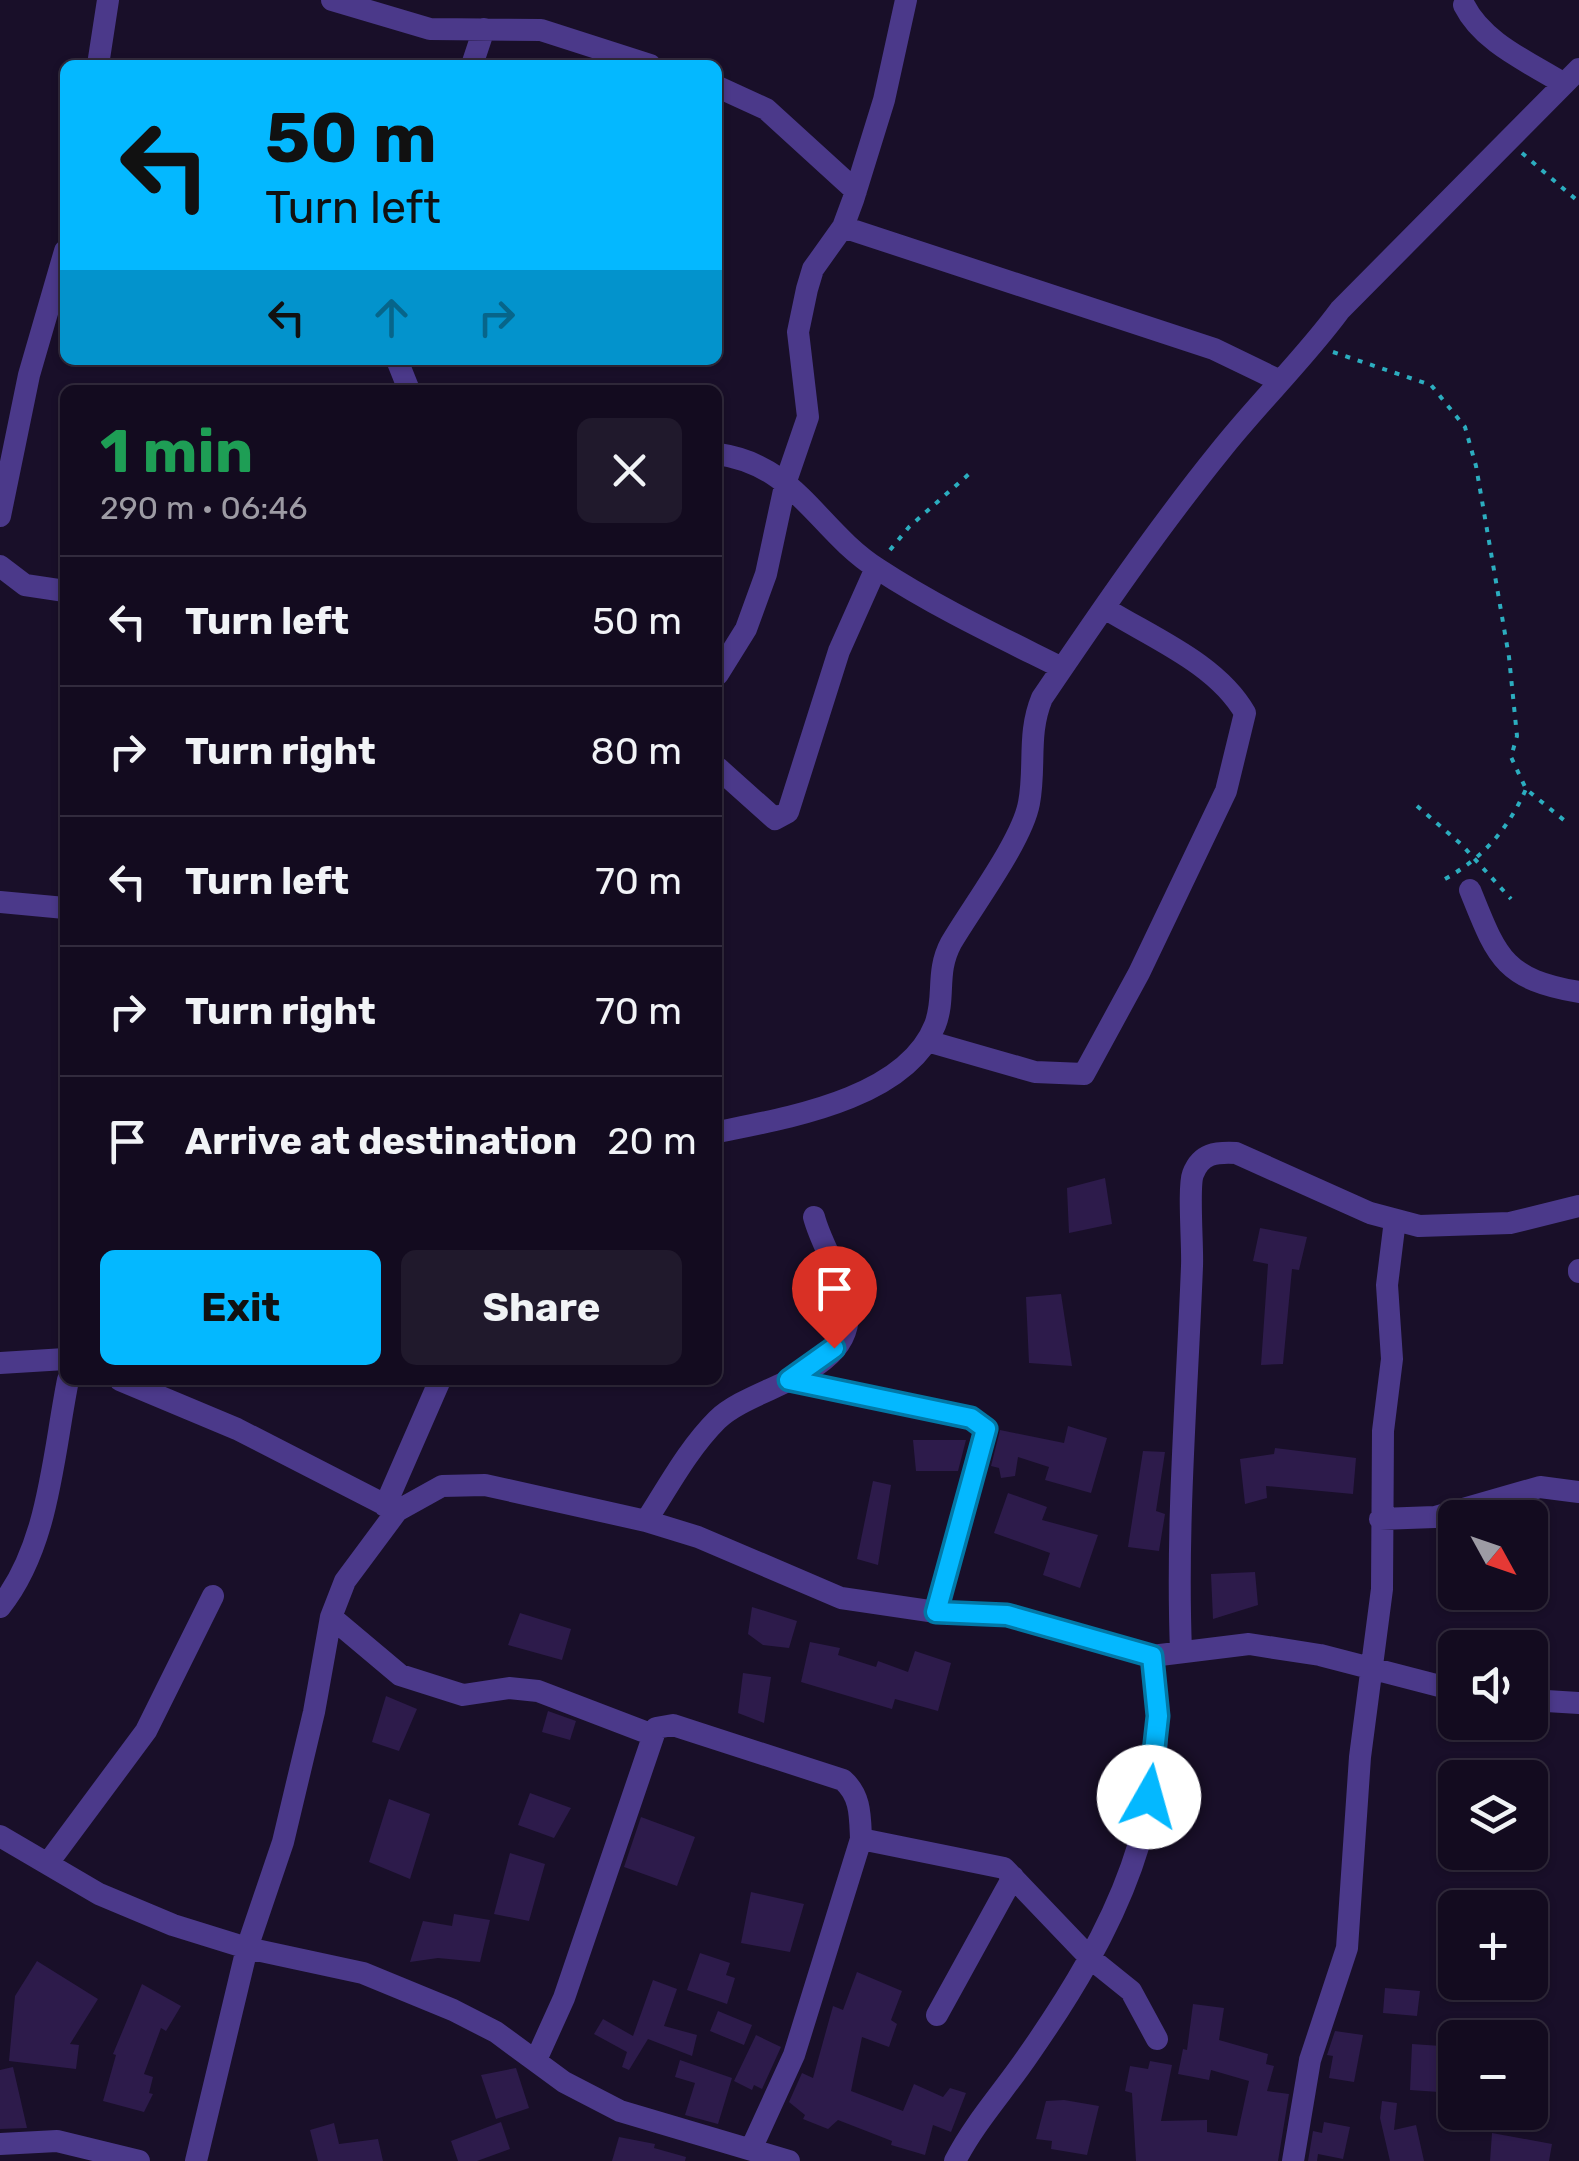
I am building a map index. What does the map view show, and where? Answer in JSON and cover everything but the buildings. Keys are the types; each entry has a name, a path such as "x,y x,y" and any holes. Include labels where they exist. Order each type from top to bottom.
{"street":[{"path":"99,60 108,0"},
{"path":"332,0 430,29 541,30 634,60"},
{"path":"722,667 756,605 786,481 808,418 798,332 813,269 843,227 856,191 884,100 906,0"},
{"path":"722,1131 851,1101 902,1066 927,1041 939,1013 938,980 949,947 1029,806 1032,722 1062,668 1186,495 1278,380 1314,345 1340,310 1572,76 1486,34 1474,24 1464,5"},
{"path":"474,60 484,29"},
{"path":"722,90 766,109 856,191"},
{"path":"843,227 1214,349 1278,380"},
{"path":"0,516 29,375 60,268"},
{"path":"722,455 739,457 786,481 876,568 956,615 1062,668"},
{"path":"0,566 25,586 60,591"},
{"path":"722,772 775,819 788,812 839,651 876,568"},
{"path":"927,1041 1035,1072 1084,1074 1139,973 1226,791 1245,713 1234,694 1197,665 1106,609"},
{"path":"1470,890 1497,955 1538,985 1579,992"},
{"path":"0,902 60,908"},
{"path":"1180,1651 1177,1552 1194,1172 1214,1152 1236,1153 1395,1220 1419,1226 1510,1222 1579,1206"},
{"path":"646,1521 694,1446 719,1417 789,1380 834,1348 846,1321 842,1292 814,1217"},
{"path":"1293,2161 1310,2060 1347,1948 1369,1670 1382,1589 1383,1431 1392,1359 1388,1285 1395,1220"},
{"path":"0,1362 60,1359"},
{"path":"789,1380 971,1418 986,1429 936,1612"},
{"path":"0,1607 22,1579 33,1550 67,1385"},
{"path":"132,1385 237,1429 391,1509"},
{"path":"196,2161 247,1948 282,1842 314,1712 331,1617 345,1581 391,1509 438,1385"},
{"path":"391,1509 442,1486 475,1484 646,1521 698,1537 841,1598 936,1612 1007,1615 1152,1656 1250,1644 1320,1655 1438,1686"},
{"path":"1380,1518 1436,1517 1540,1487 1579,1492"},
{"path":"48,1863 146,1731 212,1596"},
{"path":"331,1617 400,1675 463,1695 508,1688 538,1691 653,1735"},
{"path":"955,2161 1090,1958 1122,1901 1146,1825 1158,1716 1152,1656"},
{"path":"1548,1701 1579,1703"},
{"path":"536,2060 564,1998 653,1735 662,1724 843,1780 853,1788 859,1806 861,1839 794,2055 752,2149"},
{"path":"0,1836 99,1894 247,1948 363,1973 453,2010 536,2060 564,2082 620,2111 788,2161"},
{"path":"861,1839 993,1862 1014,1877 1090,1958 1131,1991 1158,2039"},
{"path":"938,2014 1014,1877"},
{"path":"0,2144 58,2141 139,2161"}],"path":[{"path":"1506,141 1579,202"},
{"path":"1314,345 1431,385 1464,427 1476,466 1509,657 1517,736 1510,757 1526,789 1564,820"},
{"path":"876,568 908,527 969,474"},
{"path":"1446,879 1476,860 1511,823 1526,789"},
{"path":"1417,806 1511,898"}],"route":[{"path":"834,1348 816,1365 789,1380 971,1418 986,1429 936,1612 1007,1615 1130,1654 1152,1656 1158,1716 1149,1797"}]}
